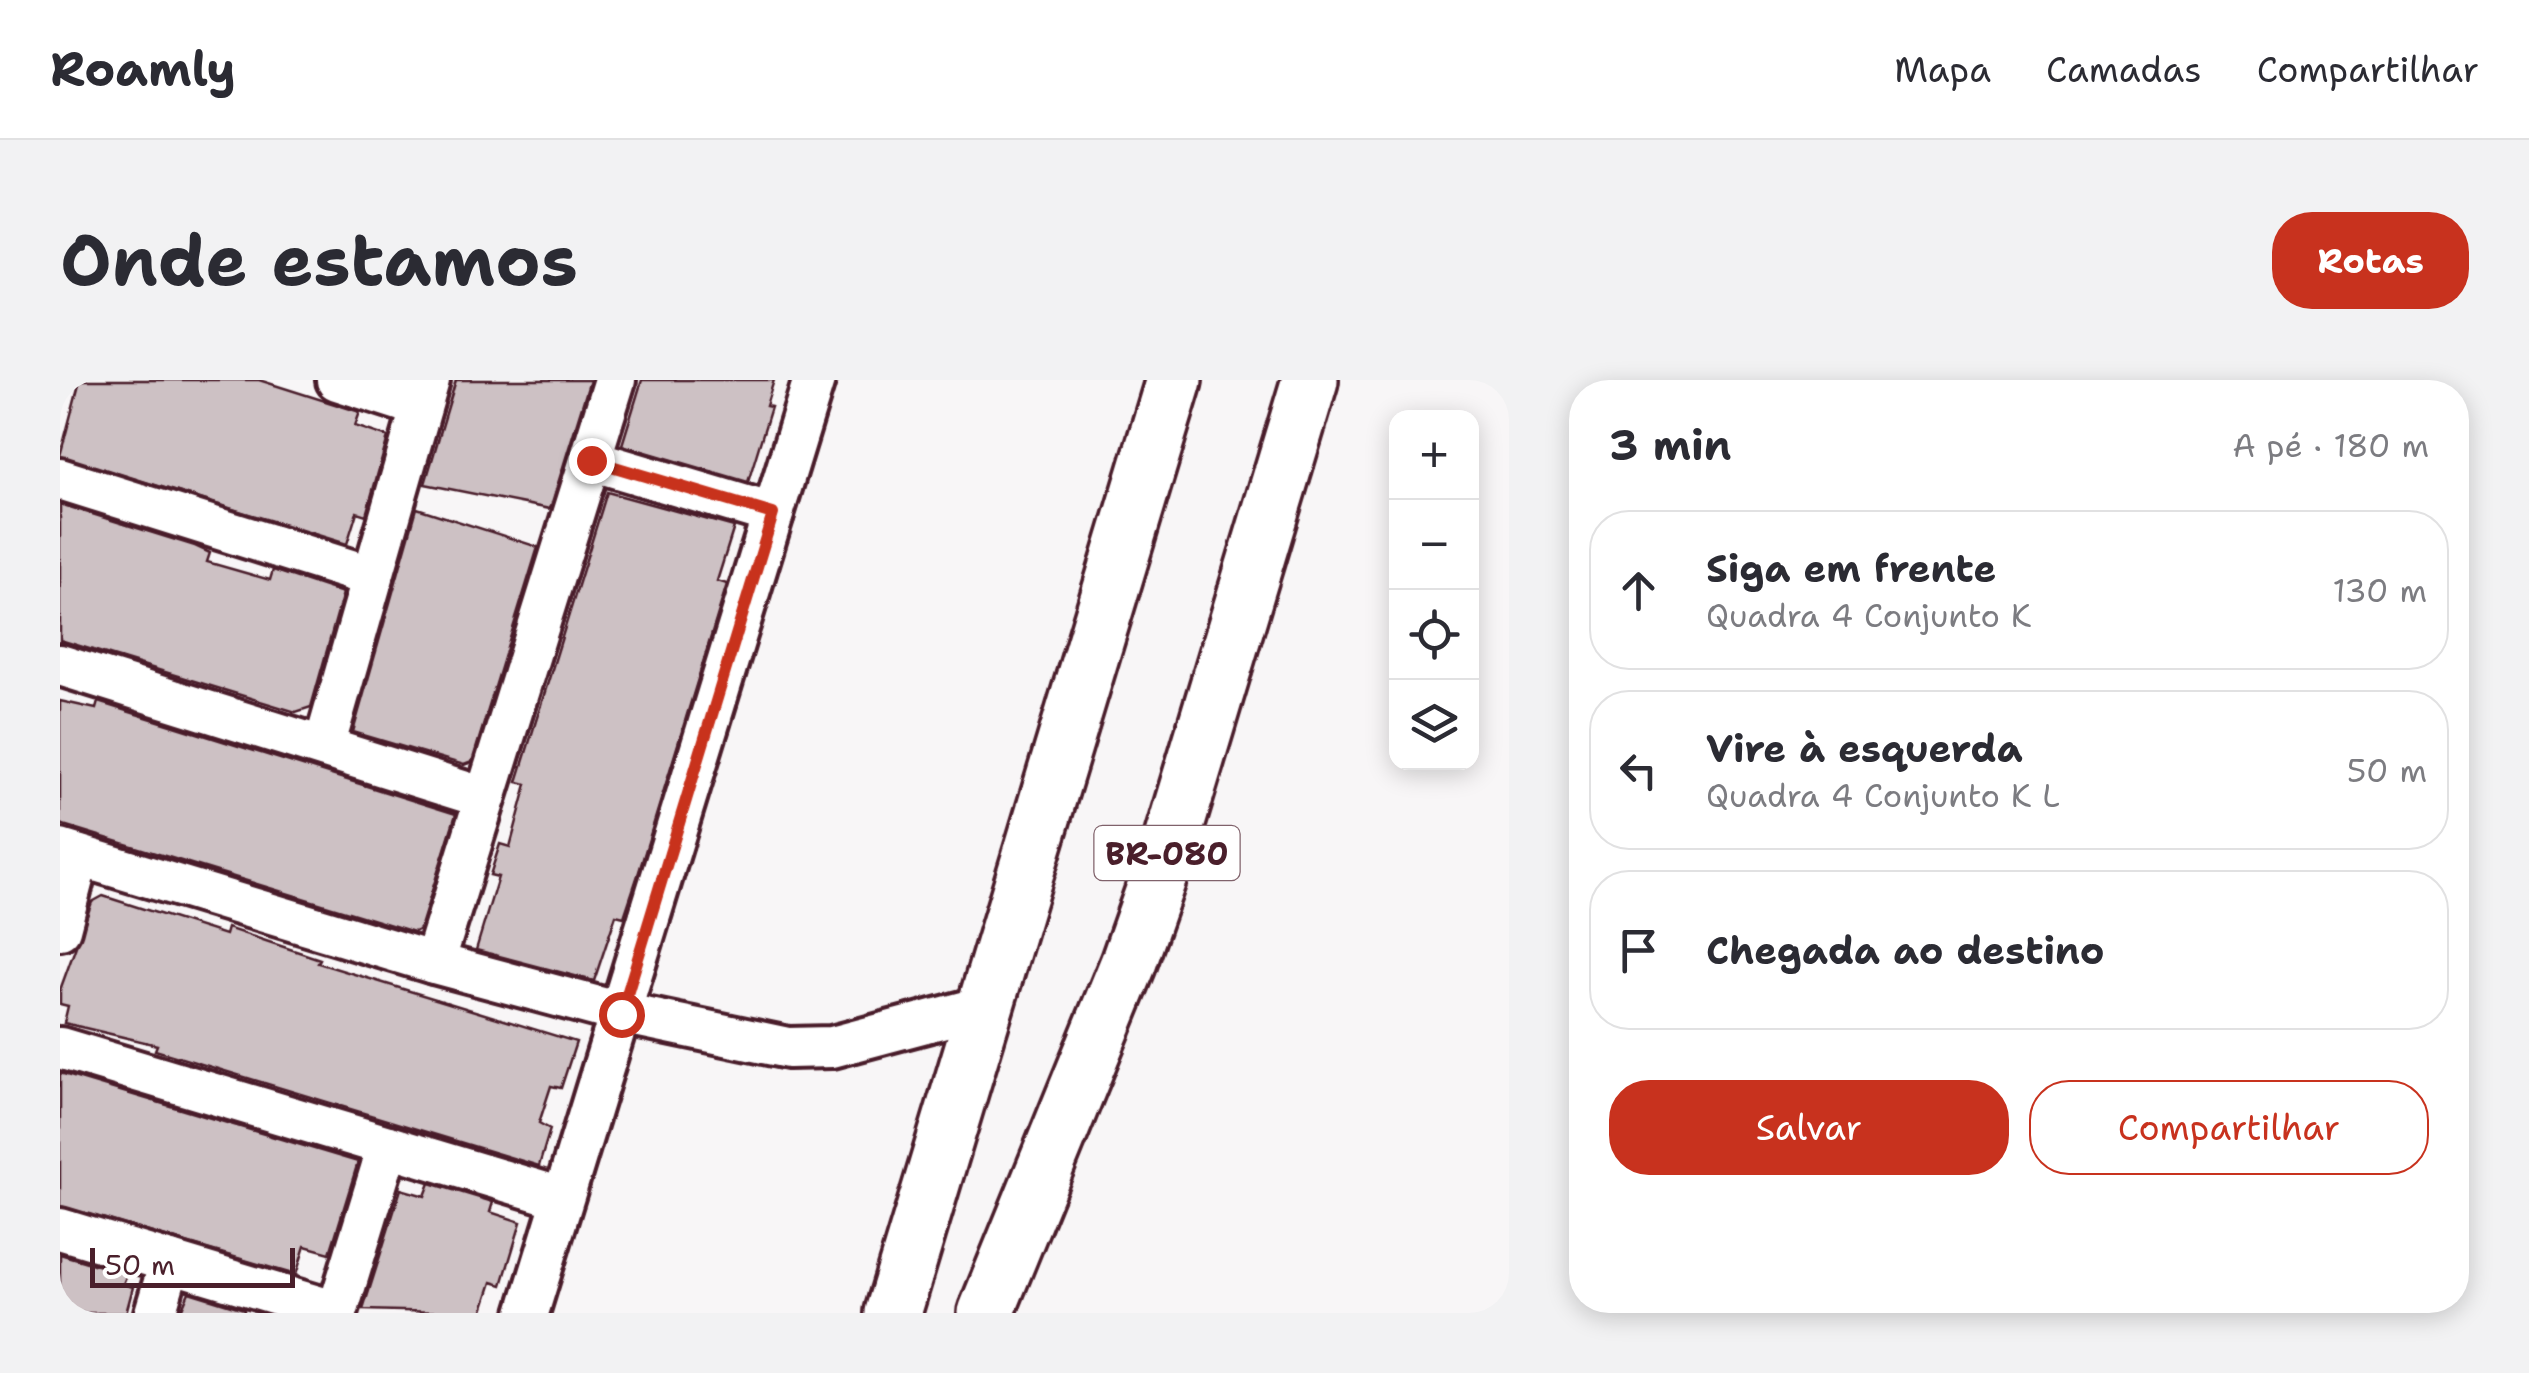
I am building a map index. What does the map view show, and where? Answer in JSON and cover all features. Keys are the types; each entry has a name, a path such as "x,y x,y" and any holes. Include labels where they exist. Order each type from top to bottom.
{"highway":[{"name":"BR-080","path":"893,1313 1174,380"},
{"name":"BR-080","path":"986,1313 1147,909 1310,380"}],"street":[{"path":"324,747 425,393 338,380"},
{"path":"434,963 616,380"},
{"path":"528,1313 814,380"},
{"path":"591,460 773,514"},
{"path":"60,479 373,577"},
{"path":"60,665 485,798"},
{"path":"60,929 70,853 434,963 621,1014 788,1048 832,1047 986,1006"},
{"path":"60,1048 562,1198"},
{"path":"60,1229 337,1313 388,1146"},
{"path":"155,1313 170,1262"}],"building":[{"path":"80,380 259,380 360,412 355,426 388,437 366,515 357,512 347,544 60,456"},
{"path":"456,380 590,380 550,509 425,484"},
{"path":"642,380 774,380 766,406 771,407 748,482 622,445"},
{"path":"607,492 734,527 717,581 727,584 637,878 624,917 616,915 594,981 476,950 498,877 490,875 500,844 510,847 527,784 517,782"},
{"path":"60,504 195,546 210,553 207,562 270,580 273,570 343,593 311,707 296,712 60,640"},
{"path":"417,508 538,547 472,762 464,765 353,732"},
{"path":"60,701 96,709 98,702 456,814 420,929 414,932 60,824"},
{"path":"103,896 225,935 227,928 320,959 318,963 576,1042 561,1088 551,1086 539,1123 550,1129 539,1166 155,1050 157,1045 64,1023 68,1006 60,1004 60,990 92,902"},
{"path":"60,1073 358,1162 330,1253 305,1246 296,1275 60,1206"},
{"path":"430,1183 493,1202 490,1212 521,1222 502,1285 492,1282 482,1313 363,1310 401,1189 425,1196"},
{"path":"60,1254 127,1274 123,1284 133,1287 126,1313 60,1313"},
{"path":"189,1292 244,1309 244,1313 180,1313"}],"route":[{"path":"591,460 773,514 621,1014"}]}
